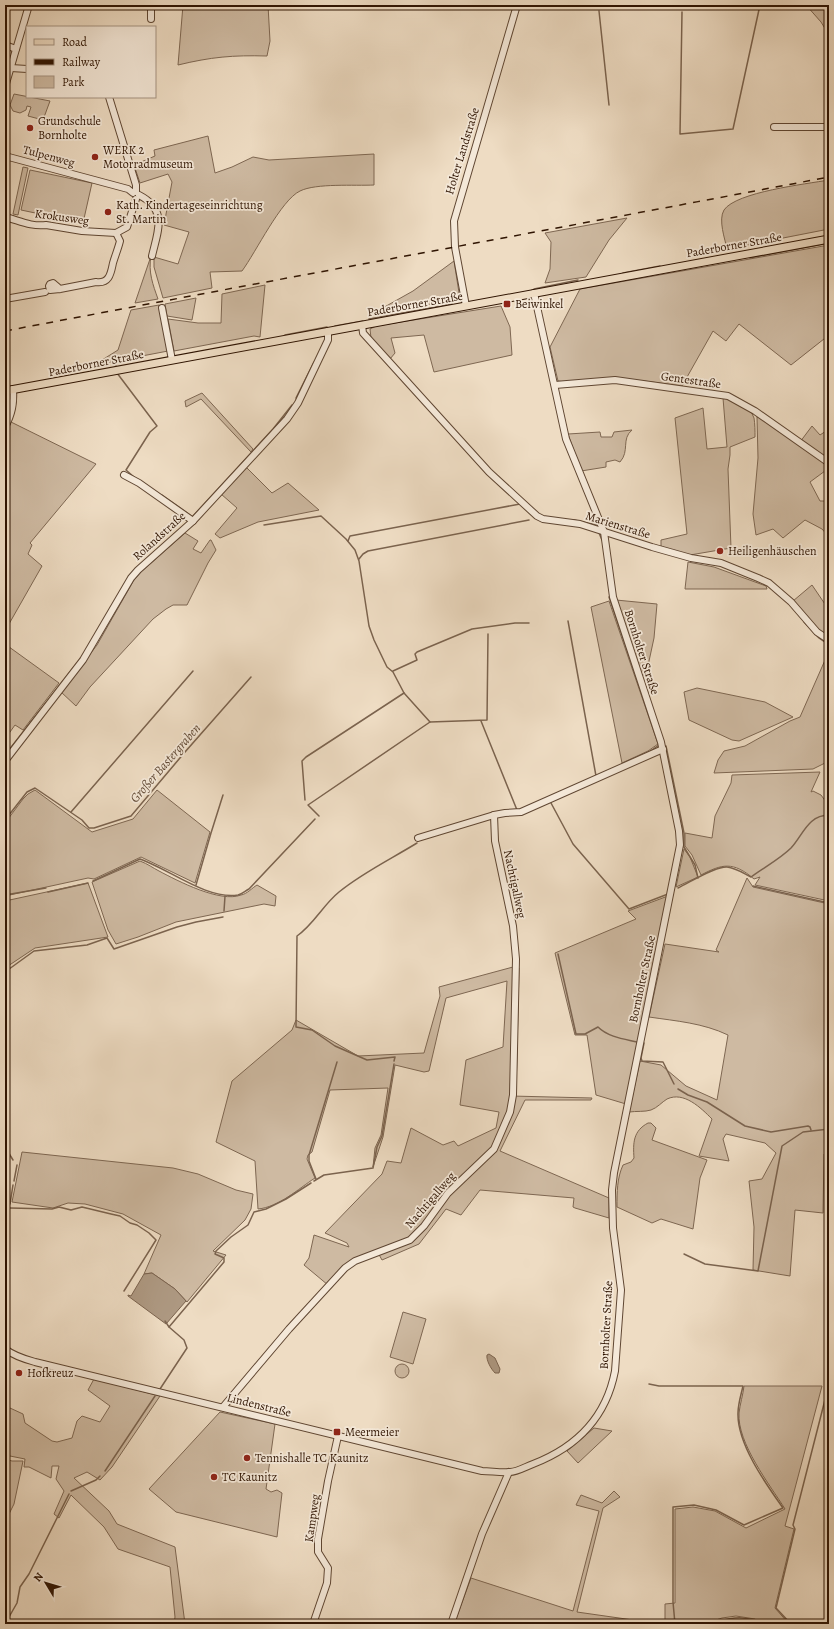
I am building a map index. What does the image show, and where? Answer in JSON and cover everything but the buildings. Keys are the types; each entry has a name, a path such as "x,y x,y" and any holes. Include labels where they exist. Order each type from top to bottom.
{"main road":[{"name":"Paderborner Straße","path":"5,391 829,239"}],"street":[{"path":"5,87 29,5"},
{"path":"151,5 151,19"},
{"name":"Holter Landstraße","path":"466,306 455,247 454,221 517,5"},
{"path":"5,45 16,49"},
{"path":"10,68 26,69"},
{"path":"60,289 100,282 112,274 112,265 120,241 116,233 127,227 136,195 136,185 109,98"},
{"path":"774,127 829,127"},
{"name":"Tulpenweg","path":"5,156 128,189 152,204 157,210 160,218 160,225 152,256"},
{"name":"Krokusweg","path":"5,217 18,222 82,231 116,233"},
{"path":"5,299 45,292"},
{"name":"Bornholter Straße","path":"509,1472 548,1459 579,1438 592,1425 612,1384 617,1350 621,1290 613,1228 612,1190 680,845 680,831 663,749 613,597 604,532 571,452 534,293"},
{"path":"162,308 172,360"},
{"name":"Marienstraße","path":"362,325 363,334 488,472 538,516 543,519 580,524 691,558 721,563 769,582 791,602 817,632 829,640"},
{"name":"Rolandstraße","path":"5,761 83,660 131,578 193,521 287,419 298,403 328,340 328,331"},
{"name":"Gentestraße","path":"555,385 615,380 728,396 755,411 829,463"},
{"path":"5,427 11,415 14,400 13,390"},
{"path":"124,475 193,521"},
{"path":"418,838 494,815 521,812 663,749"},
{"name":"Nachtigallweg","path":"223,1407 289,1329 345,1268 355,1261 410,1240 424,1226 448,1193 494,1149 510,1112 513,1095 516,959 513,926 495,841 494,815"},
{"name":"Lindenstraße","path":"5,1349 22,1358 338,1436 482,1471 509,1472"},
{"name":"Kampweg","path":"313,1624 327,1583 328,1568 318,1552 318,1539 328,1481 338,1436"},
{"path":"451,1624 482,1534 509,1472"}],"green space":[{"path":"183,5 268,5 270,41 267,56 222,57 178,65"},
{"path":"806,5 829,5 829,35 821,22"},
{"path":"14,94 26,96 26,98 50,101 43,120 28,116 31,107 27,106 26,110 20,113 13,111 10,105"},
{"path":"208,136 215,173 253,157 269,160 374,154 374,185 325,186 307,188 300,191 293,196 277,215 242,271 210,272 212,288 163,298 154,267 154,257 178,264 189,232 164,225 172,182 168,174 140,183 134,165 155,156 154,150"},
{"path":"23,167 28,168 18,215 13,214"},
{"path":"30,170 92,183 83,223 21,210"},
{"path":"829,180 829,229 727,249 722,230 722,214 731,204 742,198 772,190"},
{"path":"627,218 609,240 586,277 545,283 550,269 551,242 545,233"},
{"path":"829,245 829,335 791,365 739,324 726,341 713,331 682,386 644,381 558,381 550,347 580,289"},
{"path":"151,256 151,273 158,299 135,303"},
{"path":"454,261 460,299 372,314 413,291"},
{"path":"265,285 260,337 254,336 174,351 168,319 198,323 221,323 222,294"},
{"path":"196,298 192,320 167,316 165,304"},
{"path":"159,305 168,351 100,364 102,360 118,350 131,310"},
{"path":"501,306 510,327 512,355 434,372 424,335 391,338 395,353 390,359 371,338 370,329 376,326"},
{"path":"202,393 253,449 251,452 201,399 186,407 185,401"},
{"path":"723,398 732,400 746,407 754,418 755,425 755,437 730,447 728,469 731,548 690,555 661,548 661,540 687,534 675,418 703,408 707,449 727,447"},
{"path":"757,417 760,417 829,466 829,468 810,482 820,501 829,501 829,537 822,529 805,520 783,538 773,529 756,535 753,514 758,458"},
{"path":"11,422 96,464 30,543 32,545 28,554 42,566 5,631 5,437"},
{"path":"812,426 820,435 829,429 829,461 800,442"},
{"path":"632,430 627,437 625,454 620,462 615,460 606,462 606,467 581,471 568,434 600,432 601,437 612,437 614,432"},
{"path":"246,467 272,493 288,483 319,510 258,522 220,538 215,534 237,508 221,494"},
{"path":"185,533 198,541 193,549 201,553 211,540 216,550 187,605 173,605 153,619 90,687 76,706 61,692 97,645 134,580"},
{"path":"688,562 714,567 766,586 767,589 685,589"},
{"path":"812,585 829,610 829,638 814,625 793,601"},
{"path":"616,600 657,604 654,638 646,675 642,675"},
{"path":"609,601 658,744 648,751 622,763 591,607"},
{"path":"5,644 59,683 23,730 15,725 5,739"},
{"path":"829,651 829,761 813,769 714,773 718,760 724,751 745,746 800,717"},
{"path":"697,688 765,702 793,717 739,741 732,740 689,720 684,692"},
{"path":"820,772 811,792 813,791 821,795 829,806 829,901 755,885 760,877 754,879 747,873 734,867 728,866 715,868 701,875 692,855 685,846 685,833 712,838 715,816 731,783 732,775"},
{"path":"35,790 92,832 133,819 157,790 210,832 195,883 141,857 94,879 88,878 5,896 5,823 23,799"},
{"path":"684,849 690,857 698,877 676,887"},
{"path":"140,861 188,885 211,894 232,897 243,894 257,885 276,896 275,906 264,904 176,922 116,944 108,930 92,882"},
{"path":"747,878 753,887 829,904 829,1153 824,1154 823,1213 795,1210 790,1276 753,1270 754,1227 749,1181 762,1179 776,1153 765,1143 726,1134 723,1139 729,1161 699,1156 712,1119 692,1102 680,1097 667,1099 651,1110 629,1112 640,1061 661,1065 686,1086 717,1100 728,1035 699,1025 649,1017 665,944 719,952 716,950"},
{"path":"88,883 108,937 35,948 5,968 5,901"},
{"path":"668,896 626,1104 596,1095 587,1035 575,1035 555,953 636,919 628,911"},
{"path":"513,967 519,968 516,1092 511,1096 592,1098 591,1100 525,1100 500,1151 609,1198 609,1218 573,1207 574,1198 480,1190 461,1215 446,1209 419,1244 382,1260 377,1251 353,1260 328,1285 304,1265 309,1258 314,1235 349,1247 347,1243 325,1233 382,1174 387,1161 401,1163 411,1128 443,1145 454,1141 458,1146 496,1128 499,1112 460,1105 466,1060 503,1047 507,981 446,998 429,1071 424,1072 395,1065 383,1137 373,1167 375,1148 381,1135 388,1088 330,1090 312,1152 308,1155 307,1159 315,1178 281,1201 266,1208 258,1209 255,1161 216,1142 232,1081 292,1030 296,1020 358,1056 424,1053 440,996 439,987"},
{"path":"648,1123 651,1123 656,1128 652,1140 707,1160 700,1178 693,1229 661,1219 652,1223 617,1207 618,1185 621,1170 623,1165 631,1162 634,1158 635,1138 639,1130"},
{"path":"22,1152 173,1168 198,1174 236,1190 253,1194 251,1209 245,1220 213,1251 226,1255 187,1302 175,1289 152,1273 144,1274 161,1235 123,1214 85,1204 68,1203 53,1208 12,1202"},
{"path":"403,1312 426,1319 413,1364 390,1357"},
{"path":"399,1364 405,1364 409,1368 409,1374 405,1378 399,1378 395,1374 395,1368"},
{"path":"94,1379 160,1396 112,1467 100,1480 87,1472 74,1478 109,1511 117,1524 175,1547 185,1624 174,1624 175,1617 170,1567 118,1549 104,1527 71,1495 59,1518 54,1514 64,1491 56,1479 59,1466 52,1466 51,1478 29,1467 24,1467 25,1459 5,1455 5,1410 10,1408 23,1414 25,1423 52,1441 57,1442 72,1438 77,1421 82,1416 100,1422 110,1406 88,1390"},
{"path":"744,1386 822,1386 785,1526 794,1529 775,1608 789,1624 761,1624 755,1619 736,1616 722,1618 704,1624 665,1624 665,1604 675,1603 675,1509 693,1507 715,1511 746,1528 785,1509 763,1476 743,1437 739,1413"},
{"name":"TC Kaunitz","path":"220,1412 275,1424 266,1489 271,1492 277,1490 282,1493 277,1537 176,1512 149,1489"},
{"path":"594,1428 612,1431 578,1463 567,1451"},
{"path":"5,1459 12,1461 23,1461 14,1504 5,1522"},
{"path":"614,1491 620,1497 603,1508 577,1612 633,1620 632,1624 454,1624 471,1578 573,1611 599,1511 576,1505 581,1495 602,1503"}],"shaded area":[{"path":"152,1273 175,1289 186,1301 166,1324 128,1296 131,1296 144,1274"},
{"path":"489,1354 495,1358 500,1369 499,1373 495,1373 489,1364 487,1355"}],"waterway":[{"path":"682,12 680,134 733,129 760,5"},
{"path":"599,11 609,105"},
{"path":"750,258 829,243"},
{"path":"623,273 660,266"},
{"path":"534,289 578,280"},
{"path":"369,319 452,304"},
{"path":"335,326 363,321"},
{"path":"285,335 327,327"},
{"path":"296,398 314,362"},
{"path":"117,373 157,426 150,432 126,470 134,477"},
{"path":"193,516 273,429 292,405"},
{"path":"162,495 193,517"},
{"path":"348,541 350,536 520,504"},
{"path":"264,525 321,516 346,539 355,550 359,561 369,626 374,640 387,667 393,672 404,693 430,722"},
{"path":"359,559 368,551 529,520"},
{"path":"574,520 597,525"},
{"path":"599,533 602,540"},
{"path":"609,597 659,745 649,752"},
{"path":"568,621 596,776"},
{"path":"804,622 819,638 829,645"},
{"path":"393,671 417,660 415,654 417,652 472,629 515,623 529,623"},
{"path":"319,816 308,805 430,722 487,720 488,634"},
{"path":"5,755 81,658"},
{"path":"71,812 193,671"},
{"name":"Großer Bastergraben","path":"5,820 27,792 35,788 82,820 89,828 94,828 131,816 251,677"},
{"path":"305,800 302,761 404,693"},
{"path":"481,721 517,810"},
{"path":"666,746 684,833 684,847 695,865 698,878"},
{"path":"196,885 223,795"},
{"path":"551,803 573,844 629,909 668,894"},
{"path":"678,888 722,867 733,868 751,877 787,852 811,822 816,818 829,815"},
{"path":"93,881 140,859 188,883 214,893 238,895 249,889 315,819"},
{"path":"394,1061 395,1057 367,1060 335,1046 312,1030 296,1027 297,936 308,926 333,897 348,885 367,872 417,843"},
{"path":"48,892 88,883"},
{"path":"753,886 829,903"},
{"path":"5,895 46,888"},
{"path":"224,911 225,896"},
{"path":"5,972 34,951 87,945 107,938 114,949 177,927 223,917"},
{"path":"558,954 576,1034 585,1034 598,1027 611,1035 637,1042"},
{"path":"644,1043 641,1058 642,1061 663,1062 674,1084"},
{"path":"316,1179 309,1161 309,1155 337,1062"},
{"path":"314,1181 324,1175 373,1168 377,1147 382,1136 394,1064"},
{"path":"678,1089 688,1095 707,1102 745,1126 771,1132 808,1126 811,1130"},
{"path":"684,1254 705,1264 758,1271 782,1146 803,1132 829,1129"},
{"name":"Großer Bastergraben","path":"5,1147 13,1160"},
{"name":"Großer Bastergraben","path":"14,1181 17,1165"},
{"path":"169,1327 224,1262 224,1258 215,1254 216,1251 231,1237 248,1225 254,1212 266,1209 286,1199 311,1183"},
{"name":"Großer Bastergraben","path":"10,1204 13,1185"},
{"name":"Großer Bastergraben","path":"10,1208 52,1209 59,1207 71,1210 82,1207 120,1216 149,1233 156,1240 124,1291"},
{"name":"Großer Bastergraben","path":"160,1389 187,1348 184,1340 169,1327 165,1321"},
{"path":"649,1384 659,1386 743,1386 738,1413 742,1438 761,1476 783,1508 744,1525 716,1510 694,1505 673,1507 673,1602 675,1624"},
{"path":"791,1624 776,1608 795,1529 793,1525 828,1388"},
{"name":"Großer Bastergraben","path":"105,1471 155,1396"},
{"name":"Großer Bastergraben","path":"71,1491 96,1480 100,1476"},
{"name":"Großer Bastergraben","path":"5,1624 17,1603 20,1587 29,1574 69,1494"},
{"path":"709,1624 735,1618 748,1619 759,1624"}],"railway":[{"path":"5,331 829,177"}],"place":[{"name":"Grundschule Bornholte","path":"30,128"},
{"name":"WERK 2 Motorradmuseum","path":"95,157"},
{"name":"Kath. Kindertageseinrichtung St. Martin","path":"108,212"},
{"name":"Beiwinkel","path":"507,304"},
{"name":"Heiligenhäuschen","path":"720,551"},
{"name":"Hofkreuz","path":"19,1373"},
{"name":"Meermeier","path":"337,1432"},
{"name":"Tennishalle TC Kaunitz","path":"247,1458"},
{"name":"TC Kaunitz","path":"214,1477"}]}
